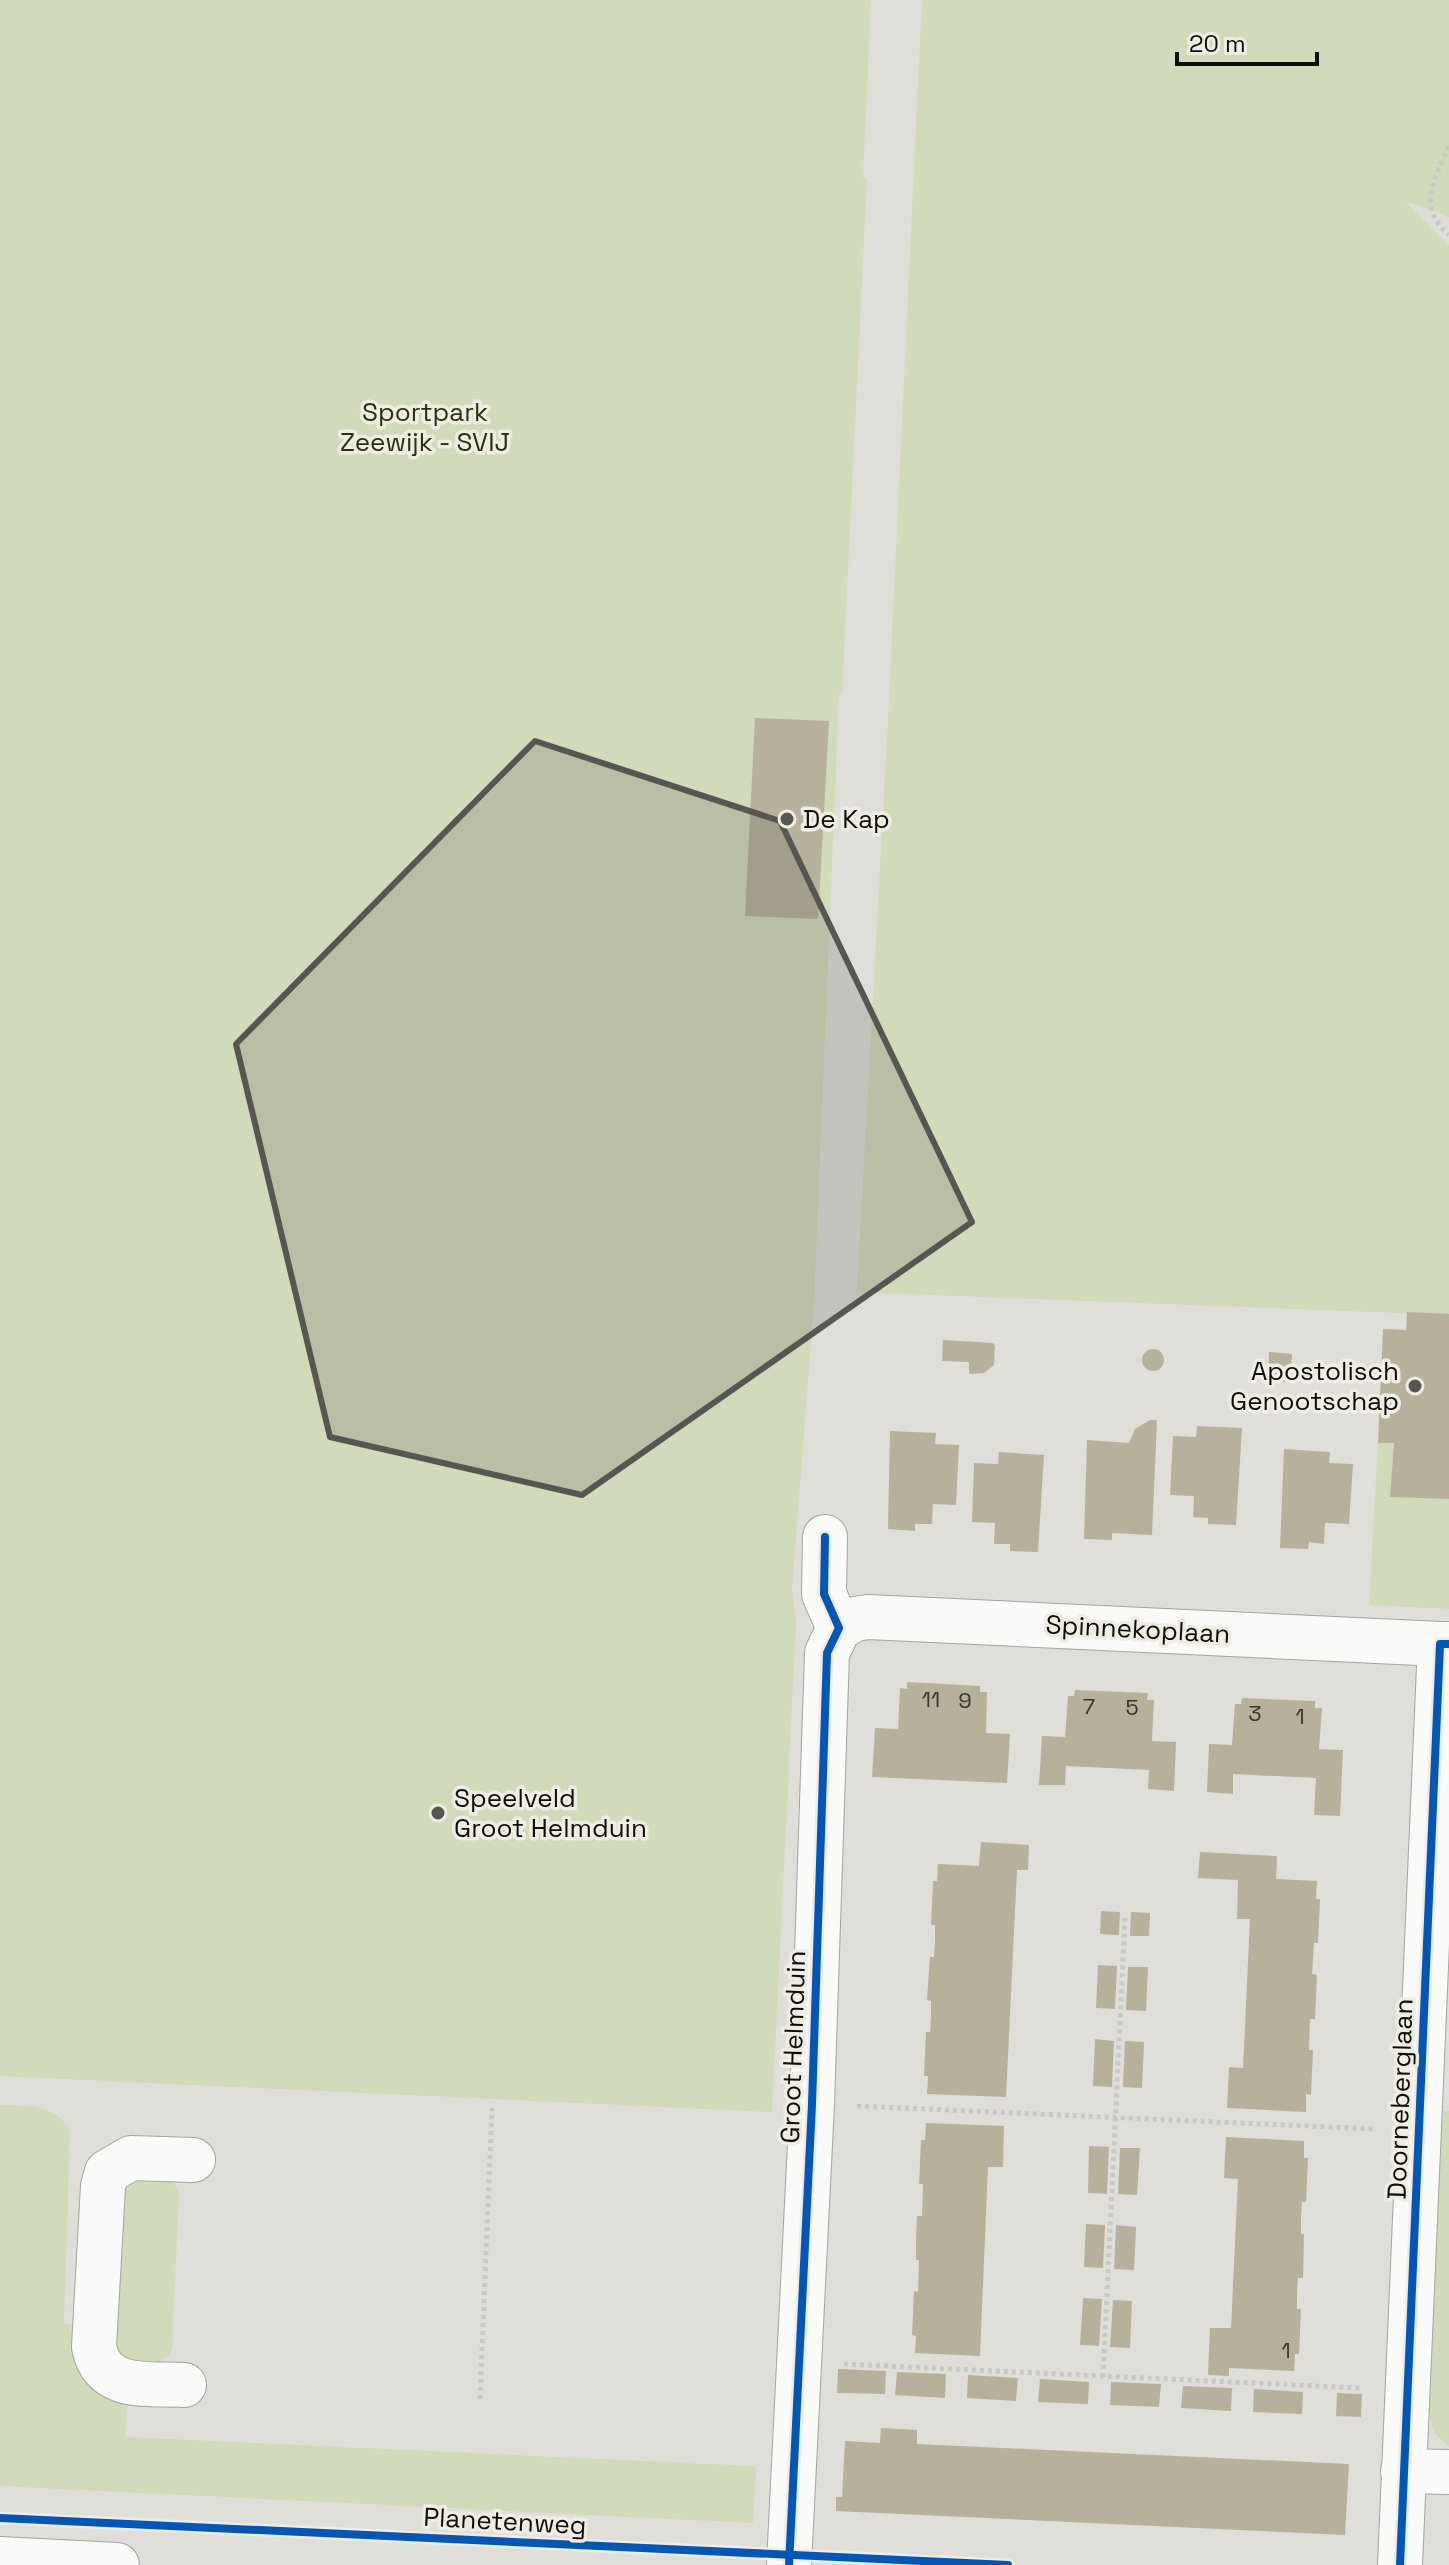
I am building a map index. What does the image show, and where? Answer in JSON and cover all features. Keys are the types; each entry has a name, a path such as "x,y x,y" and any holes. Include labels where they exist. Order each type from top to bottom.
{"street":[{"path":"825,1537 824,1594 839,1628"},
{"name":"Spinnekoplaan","path":"839,1628 855,1619 868,1617 1444,1644"},
{"name":"Groot Helmduin","path":"789,2565 812,2104 827,1653 839,1628"},
{"name":"Doorneberglaan","path":"1400,2565 1444,1644"},
{"path":"184,2385 121,2381 108,2374 97,2362 94,2347 103,2186 107,2172 131,2158 193,2160"},
{"path":"1403,2471 1449,2472"},
{"path":"0,2559 117,2565"}],"path":[{"path":"1449,146 1432,184 1429,207 1440,228 1449,235"},
{"path":"1103,2377 1125,1918"},
{"path":"812,2104 1420,2131"},
{"path":"480,2399 492,2108"},
{"path":"799,2361 1407,2390"}],"highlighted area":[{"path":"535,741 780,821 972,1222 582,1495 330,1437 236,1044"}],"green space":[{"name":"Sportpark Zeewijk - SVIJ","path":"0,0 871,0 863,177 867,178 842,694 839,695 814,1302 792,1588 796,1623 772,2112 0,2076"},
{"path":"922,0 1449,0 1449,217 1405,201 1449,246 1449,1315 857,1292"},
{"path":"1378,1443 1394,1443 1391,1496 1449,1499 1449,1609 1369,1605"},
{"path":"0,2105 30,2106 49,2111 57,2115 70,2131 64,2323 78,2326 128,2403 125,2437 751,2466 756,2467 753,2523 0,2486"},
{"path":"1442,2111 1449,2111 1449,2446 1435,2434 1428,2413"},
{"path":"168,2178 179,2194 172,2348 159,2363 126,2362 113,2346 125,2180"}],"building":[{"name":"De Kap","path":"755,718 829,721 818,919 745,916"},
{"name":"Apostolisch Genootschap","path":"1407,1312 1449,1314 1449,1499 1390,1497 1394,1443 1378,1443 1383,1329 1406,1330"},
{"path":"943,1340 993,1343 994,1365 984,1373 969,1374 969,1362 942,1361"},
{"path":"1153,1349 1161,1352 1164,1360 1161,1368 1153,1371 1145,1368 1142,1360 1145,1352"},
{"path":"1269,1352 1292,1354 1290,1382 1268,1381"},
{"path":"1150,1420 1157,1420 1152,1535 1112,1533 1112,1540 1084,1539 1087,1440 1129,1443 1135,1429"},
{"path":"1197,1426 1242,1428 1236,1525 1208,1524 1208,1518 1193,1517 1194,1496 1170,1495 1173,1436 1196,1437"},
{"path":"890,1431 936,1433 935,1444 959,1445 956,1505 933,1504 932,1524 915,1524 915,1531 888,1529"},
{"path":"1284,1449 1330,1452 1329,1463 1353,1464 1349,1524 1325,1523 1324,1544 1309,1542 1308,1549 1280,1548"},
{"path":"999,1452 1044,1455 1038,1552 1010,1551 1010,1544 994,1544 995,1523 972,1522 974,1463 998,1464"},
{"path":"907,1682 980,1686 980,1692 987,1692 986,1733 1010,1734 1007,1783 872,1777 875,1728 898,1729 900,1688 907,1689"},
{"path":"1075,1690 1148,1693 1147,1700 1154,1700 1152,1741 1176,1742 1174,1791 1148,1789 1149,1770 1066,1766 1065,1785 1039,1785 1042,1736 1065,1737 1068,1696 1074,1696"},
{"path":"1242,1698 1315,1701 1315,1708 1322,1708 1319,1749 1343,1750 1340,1816 1314,1815 1316,1778 1233,1774 1233,1794 1207,1792 1209,1744 1232,1745 1235,1704 1241,1704"},
{"path":"981,1842 1029,1845 1028,1870 1017,1870 1006,2097 927,2094 928,2076 924,2076 931,2001 927,2000 930,1957 934,1957 935,1941 935,1925 931,1925 933,1881 937,1881 938,1864 979,1866"},
{"path":"1200,1852 1277,1856 1276,1879 1317,1881 1316,1899 1320,1899 1318,1943 1314,1943 1312,1974 1317,1975 1315,2019 1310,2019 1309,2050 1313,2050 1311,2095 1306,2094 1306,2112 1227,2108 1229,2067 1243,2068 1250,1919 1237,1919 1238,1880 1198,1878"},
{"path":"1101,1911 1120,1912 1119,1935 1100,1934"},
{"path":"1131,1912 1150,1913 1149,1936 1130,1936"},
{"path":"1098,1965 1117,1966 1115,2009 1096,2008"},
{"path":"1128,1967 1148,1967 1146,2011 1126,2010"},
{"path":"1095,2039 1114,2041 1112,2087 1093,2086"},
{"path":"1125,2041 1144,2042 1142,2088 1123,2087"},
{"path":"926,2123 1004,2126 1003,2167 988,2167 980,2356 915,2353 916,2336 912,2335 914,2291 918,2292 917,2216 922,2216 923,2184 919,2184 921,2140 925,2140"},
{"path":"1226,2137 1304,2141 1304,2158 1308,2158 1306,2202 1302,2202 1301,2218 1301,2234 1304,2234 1303,2278 1298,2278 1297,2309 1301,2309 1299,2354 1295,2354 1294,2371 1229,2368 1229,2376 1208,2375 1210,2328 1231,2328 1238,2179 1224,2178"},
{"path":"1089,2146 1109,2147 1107,2194 1088,2193"},
{"path":"1120,2148 1140,2148 1137,2195 1118,2194"},
{"path":"1086,2224 1105,2225 1103,2268 1084,2267"},
{"path":"1116,2225 1136,2227 1134,2270 1114,2269"},
{"path":"1083,2298 1102,2299 1099,2346 1080,2345"},
{"path":"1113,2300 1132,2301 1130,2348 1110,2347"},
{"path":"838,2369 886,2371 885,2394 837,2393"},
{"path":"897,2372 946,2374 945,2398 895,2395"},
{"path":"968,2375 1018,2378 1016,2401 967,2398"},
{"path":"1040,2379 1089,2382 1088,2404 1038,2402"},
{"path":"1111,2382 1161,2384 1159,2407 1110,2405"},
{"path":"1183,2386 1232,2388 1231,2411 1181,2408"},
{"path":"1254,2389 1303,2392 1302,2414 1253,2412"},
{"path":"1337,2393 1362,2394 1361,2417 1336,2416"},
{"path":"881,2428 917,2430 917,2444 1349,2464 1345,2535 836,2511 836,2497 842,2497 845,2441 880,2443"}],"cycle path":[{"path":"789,2565 812,2104 827,1653 839,1628 824,1594 825,1537"},
{"path":"1400,2565 1440,1644 1449,1644"},
{"name":"Planetenweg","path":"0,2518 1008,2565"}],"place":[{"name":"De Kap","path":"787,819"},
{"name":"Apostolisch Genootschap","path":"1415,1386"},
{"name":"Speelveld Groot Helmduin","path":"438,1813"}]}
